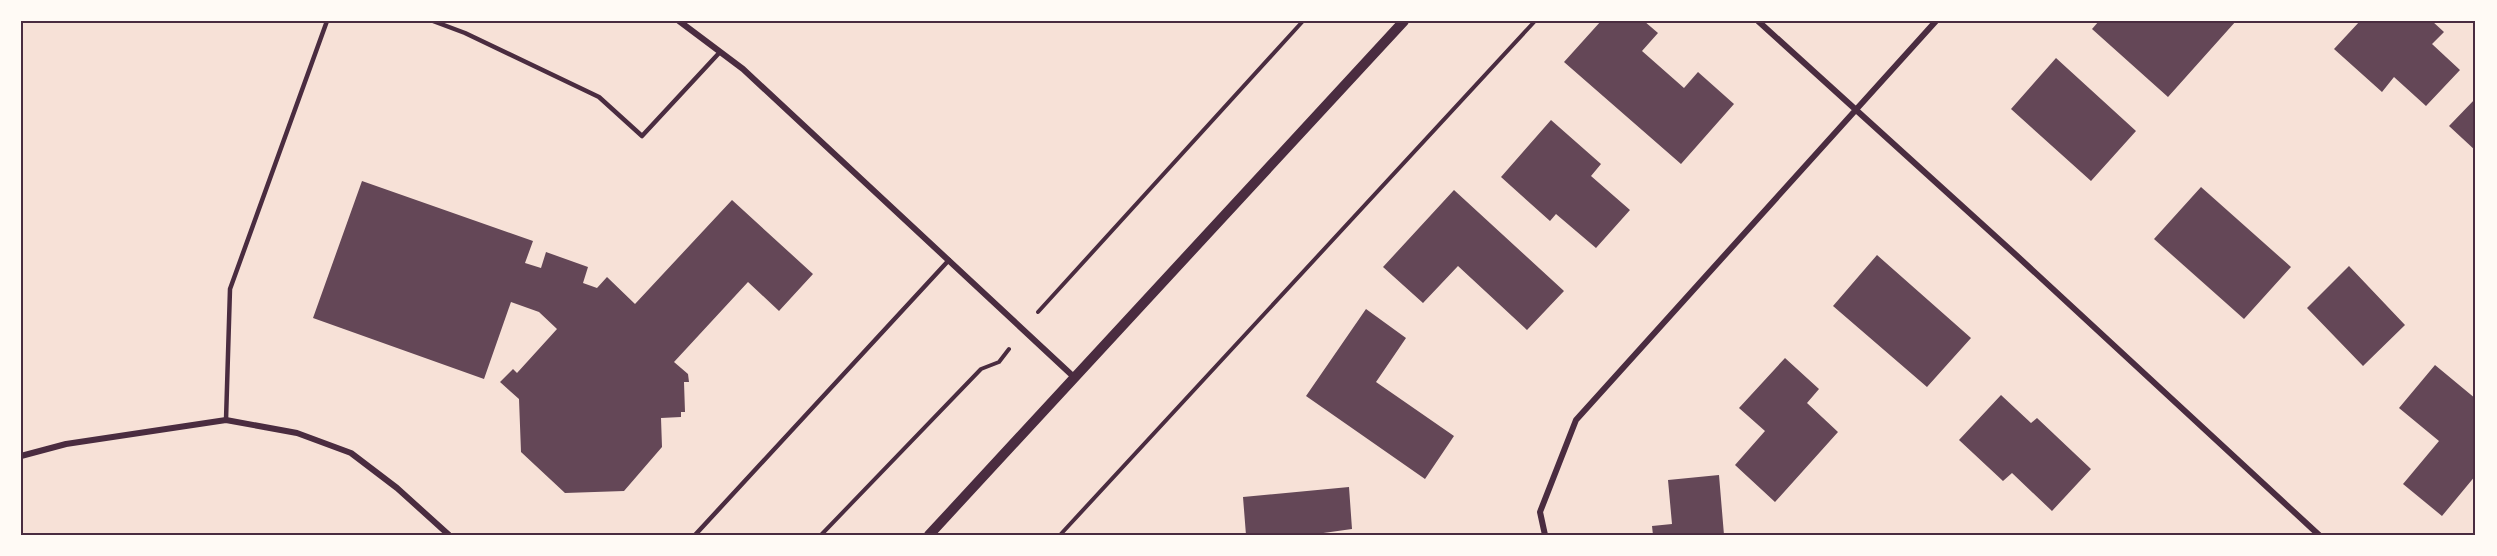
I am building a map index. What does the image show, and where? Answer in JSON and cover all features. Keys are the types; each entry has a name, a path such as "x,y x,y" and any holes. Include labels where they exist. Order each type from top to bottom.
{"street":[{"path":"679,21 743,69 1075,378"},
{"path":"929,535 1404,21"},
{"path":"1758,21 2319,535"},
{"path":"1545,535 1540,512 1576,420 1936,21"},
{"path":"21,456 66,444 226,420 297,433 351,453 397,488 449,535"}],"lane":[{"path":"226,420 230,289 327,21"},
{"path":"433,21 465,33 599,97 642,136 720,52"},
{"path":"695,535 950,260"}],"path":[{"path":"821,535 981,369 999,362 1046,303 1303,21"},
{"path":"1060,535 1535,21"}],"building":[{"path":"1601,21 1644,21 1658,33 1642,51 1684,88 1698,72 1734,104 1681,164 1564,62"},
{"path":"2099,21 2236,21 2168,97 2092,29"},
{"path":"2360,21 2432,21 2444,32 2432,44 2460,70 2426,106 2394,77 2382,92 2334,49"},
{"path":"2056,58 2136,131 2091,181 2011,109"},
{"path":"2476,98 2476,151 2449,126"},
{"path":"1551,120 1601,164 1591,176 1630,210 1596,248 1556,214 1550,221 1501,177"},
{"path":"362,181 533,241 525,263 541,268 546,252 588,267 583,283 597,288 607,277 635,304 732,200 813,274 779,311 748,282 674,362 688,374 689,382 684,382 685,412 681,412 681,417 661,418 662,447 624,491 565,493 521,452 519,399 500,382 513,369 517,373 557,329 539,312 511,302 484,379 313,318"},
{"path":"2201,187 2291,267 2244,319 2154,239"},
{"path":"1454,190 1564,291 1527,330 1458,266 1423,303 1383,267"},
{"path":"1877,255 1971,338 1927,387 1833,306"},
{"path":"2349,266 2405,325 2363,366 2307,308"},
{"path":"1366,309 1406,338 1376,382 1454,436 1425,479 1306,396"},
{"path":"1785,358 1819,389 1807,403 1838,432 1775,502 1735,465 1765,431 1739,408"},
{"path":"2435,365 2476,399 2476,475 2442,516 2403,484 2439,441 2399,408"},
{"path":"2001,395 2031,423 2037,418 2091,469 2052,511 2012,473 2003,481 1959,440"},
{"path":"1719,475 1724,535 1653,535 1652,526 1672,524 1668,480"},
{"path":"1349,487 1352,529 1309,535 1246,535 1243,497"}]}
